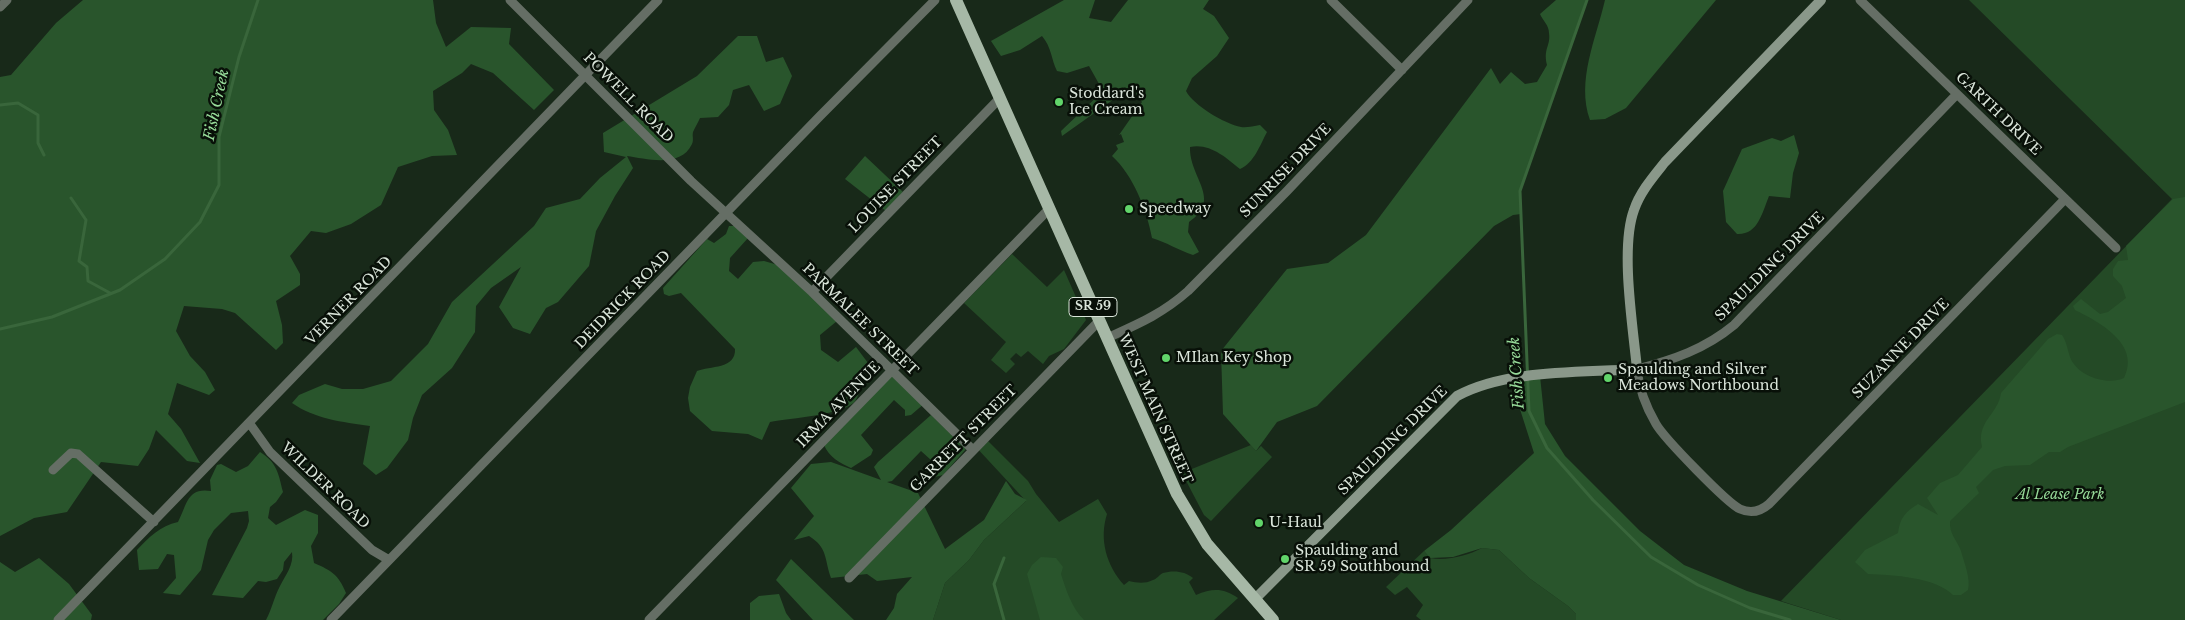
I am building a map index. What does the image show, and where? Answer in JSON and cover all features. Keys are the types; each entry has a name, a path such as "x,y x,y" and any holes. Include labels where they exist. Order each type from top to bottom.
{"main road":[{"name":"WEST MAIN STREET","path":"956,0 1186,512 1207,544 1273,620"}],"street":[{"path":"0,7 7,0"},
{"name":"POWELL ROAD","path":"510,0 727,213"},
{"name":"VERNER ROAD","path":"58,620 250,424 658,0"},
{"name":"DEIDRICK ROAD","path":"331,620 935,0"},
{"path":"1331,0 1402,70"},
{"name":"SUNRISE DRIVE","path":"1107,338 1150,320 1188,291 1468,0"},
{"path":"1637,369 1628,248 1631,221 1638,200 1646,186 1665,162 1821,0"},
{"name":"GARTH DRIVE","path":"1860,0 2116,248"},
{"name":"SPAULDING DRIVE","path":"1255,599 1452,401 1467,390 1510,378 1637,369 1678,358 1717,339 1734,325 1957,94"},
{"name":"LOUISE STREET","path":"812,292 1000,98"},
{"name":"SUZANNE DRIVE","path":"1637,369 1638,380 1646,403 1664,435 1736,506 1753,511 1764,508 1778,496 2065,199"},
{"name":"IRMA AVENUE","path":"649,620 1049,209"},
{"name":"PARMALEE STREET","path":"727,213 812,292 972,449"},
{"name":"GARRETT STREET","path":"849,578 972,449 1099,321"},
{"name":"WILDER ROAD","path":"250,424 270,452 372,550 389,560"},
{"path":"53,470 70,453 78,454 154,522"}],"green space":[{"path":"83,0 433,0 436,23 446,47 471,27 511,28 509,44 554,90 534,110 493,73 471,64 462,73 433,91 434,110 448,130 457,155 432,156 398,167 381,205 351,224 326,233 311,231 290,256 300,274 300,285 276,301 282,325 283,343 276,350 235,313 222,309 184,306 176,331 190,356 205,372 215,390 209,395 177,383 168,414 181,429 200,463 187,461 156,430 149,449 138,466 101,462 67,512 34,518 0,536 0,77 11,75 56,23"},
{"path":"1064,0 1095,0 1089,18 1111,22 1128,0 1209,0 1203,9 1214,16 1229,38 1217,56 1192,78 1186,91 1202,108 1218,118 1241,127 1260,125 1267,132 1253,158 1240,169 1211,149 1197,146 1190,147 1194,169 1204,196 1203,205 1199,213 1189,222 1188,232 1199,252 1193,255 1152,238 1147,216 1133,183 1112,156 1118,149 1116,145 1124,142 1121,134 1119,135 1142,102 1131,87 1062,136 1061,131 1103,91 1089,66 1067,73 1057,71 1048,45 1042,36 1020,50 1001,56 991,41"},
{"path":"1556,0 1587,0 1520,191 1521,214 1513,215 1494,226 1317,406 1277,422 1256,451 1223,414 1221,351 1287,269 1328,263 1366,235 1491,68 1500,84 1511,72 1525,84 1537,82 1547,65 1546,55 1549,37 1549,30 1540,14"},
{"path":"1605,0 1716,0 1626,108 1605,119 1590,120 1586,105 1586,75"},
{"name":"Al Lease Park","path":"1969,0 2185,0 2185,620 1841,620 1781,601 2172,199"},
{"path":"738,36 757,36 766,62 783,57 792,76 780,104 764,111 749,85 733,90 729,105 718,117 700,118 693,132 692,144 687,152 672,159 663,160 627,156 633,168 596,231 589,266 558,302 546,308 530,334 513,328 499,307 521,267 491,288 476,306 475,332 452,368 422,395 413,418 408,440 387,468 376,475 363,464 370,426 319,416 292,403 299,395 325,384 342,389 363,389 391,381 428,344 452,302 534,226 546,208 580,199 600,178 626,157 604,152 603,133 697,76"},
{"path":"1794,135 1799,153 1793,173 1790,198 1769,196 1755,227 1750,231 1737,234 1726,222 1723,191 1742,149 1772,138 1781,141"},
{"path":"865,156 903,192 886,211 845,179"},
{"path":"2185,197 2185,402 2068,447 2060,452 2049,452 2030,465 2005,466 1993,470 1976,487 1979,493 1950,521 1951,530 1961,551 1968,576 1968,590 1961,595 1953,595 1936,584 1913,578 1868,574 1855,562 1865,550 1898,533 1902,519 1910,510 1918,504 1938,515 1927,498 1940,483 1958,475 1982,447 1982,431 1999,401 2001,393 2048,339 2057,334 2062,335 2074,364 2093,378 2109,381 2124,378 2128,366 2127,355 2122,345 2106,328 2075,310 2073,306 2081,299 2100,314 2108,312 2126,298 2122,286 2113,276 2113,269 2118,261 2128,260 2126,246 2173,199"},
{"path":"729,226 736,226 748,238 730,258 729,271 738,279 753,262 764,261 778,265 837,321 820,335 821,350 838,362 856,347 868,363 858,396 850,405 817,415 770,422 762,440 748,434 712,431 690,411 688,398 690,387 697,371 727,363 734,355 735,349 681,293 669,296 664,294 663,288 707,239 714,243 726,234"},
{"path":"1012,254 1047,287 1064,270 1086,320 1064,349 1049,356 1043,364 1028,351 1021,357 1016,353 1010,359 1015,364 1006,373 991,360 1006,342 964,303"},
{"path":"891,371 925,403 911,415 905,416 905,410 894,400 861,435 873,450 871,455 851,468 839,462 824,445"},
{"path":"1540,376 1545,424 1565,456 1640,531 1684,565 1747,591 1841,620 1576,620 1576,614 1568,606 1529,578 1499,550 1482,548 1453,557 1430,558 1424,551 1451,530 1534,453 1510,378"},
{"path":"931,415 966,449 943,475 935,477 931,460 921,451 892,481 887,482 918,493 945,549 984,520 1006,481 1015,494 1027,500 984,540 969,560 945,583 933,620 886,620 894,608 897,594 912,577 877,581 867,574 831,578 822,549 815,540 809,536 794,540 814,516 791,488 811,464 831,462 881,480 874,467"},
{"path":"984,437 1028,481 1059,522 1098,499 1107,514 1104,533 1106,551 1113,569 1124,585 1129,581 1147,582 1163,573 1179,572 1193,578 1189,582 1196,595 1218,590 1228,592 1238,598 1214,620 933,620 945,583 969,560 984,540 1026,501 975,446"},
{"path":"1251,445 1256,451 1261,446 1272,457 1211,521 1204,515 1182,473"},
{"path":"260,452 270,460 276,469 283,492 270,507 268,518 276,525 305,510 318,515 318,533 311,546 314,563 334,574 346,593 339,604 323,620 266,620 291,565 292,552 284,562 283,570 277,579 266,582 258,581 243,598 212,595 247,528 249,521 248,511 231,513 214,530 208,540 201,570 180,595 163,593 176,578 174,555 167,554 158,569 139,570 137,550 155,533 166,526 178,522 192,495 203,490 211,491 210,480 217,465 221,464 236,472 248,466"},
{"path":"1482,548 1499,550 1529,578 1568,606 1576,614 1576,620 1421,620 1416,616 1423,605 1407,587 1395,595 1386,587 1424,551 1430,558 1443,559 1463,555"},
{"path":"1041,557 1056,558 1063,567 1061,574 1067,592 1076,610 1084,620 1040,620 1027,574 1032,565"},
{"path":"39,558 69,584 92,615 91,620 0,620 0,562 15,572"},
{"path":"791,559 854,620 813,620 776,580"},
{"path":"779,594 786,613 791,620 750,620 750,603 759,596"}],"waterway":[{"name":"Fish Creek","path":"0,329 52,317 120,290 165,259 200,222 219,185 219,137 239,57 258,0"},
{"name":"Fish Creek","path":"1587,0 1520,191 1529,411 1547,448 1593,500 1651,557 1698,585 1750,608 1790,620"},
{"path":"0,105 18,103 38,115 38,143 44,155"},
{"path":"71,198 86,220 79,261 87,267 88,281 110,293"},
{"path":"1004,558 994,584 1004,620"}],"place":[{"name":"Stoddard's Ice Cream","path":"1059,102"},
{"name":"Speedway","path":"1129,209"},
{"name":"MIlan Key Shop","path":"1166,358"},
{"name":"Spaulding and Silver Meadows Northbound","path":"1608,378"},
{"name":"U-Haul","path":"1259,523"},
{"name":"Spaulding and SR 59 Southbound","path":"1285,559"}]}
